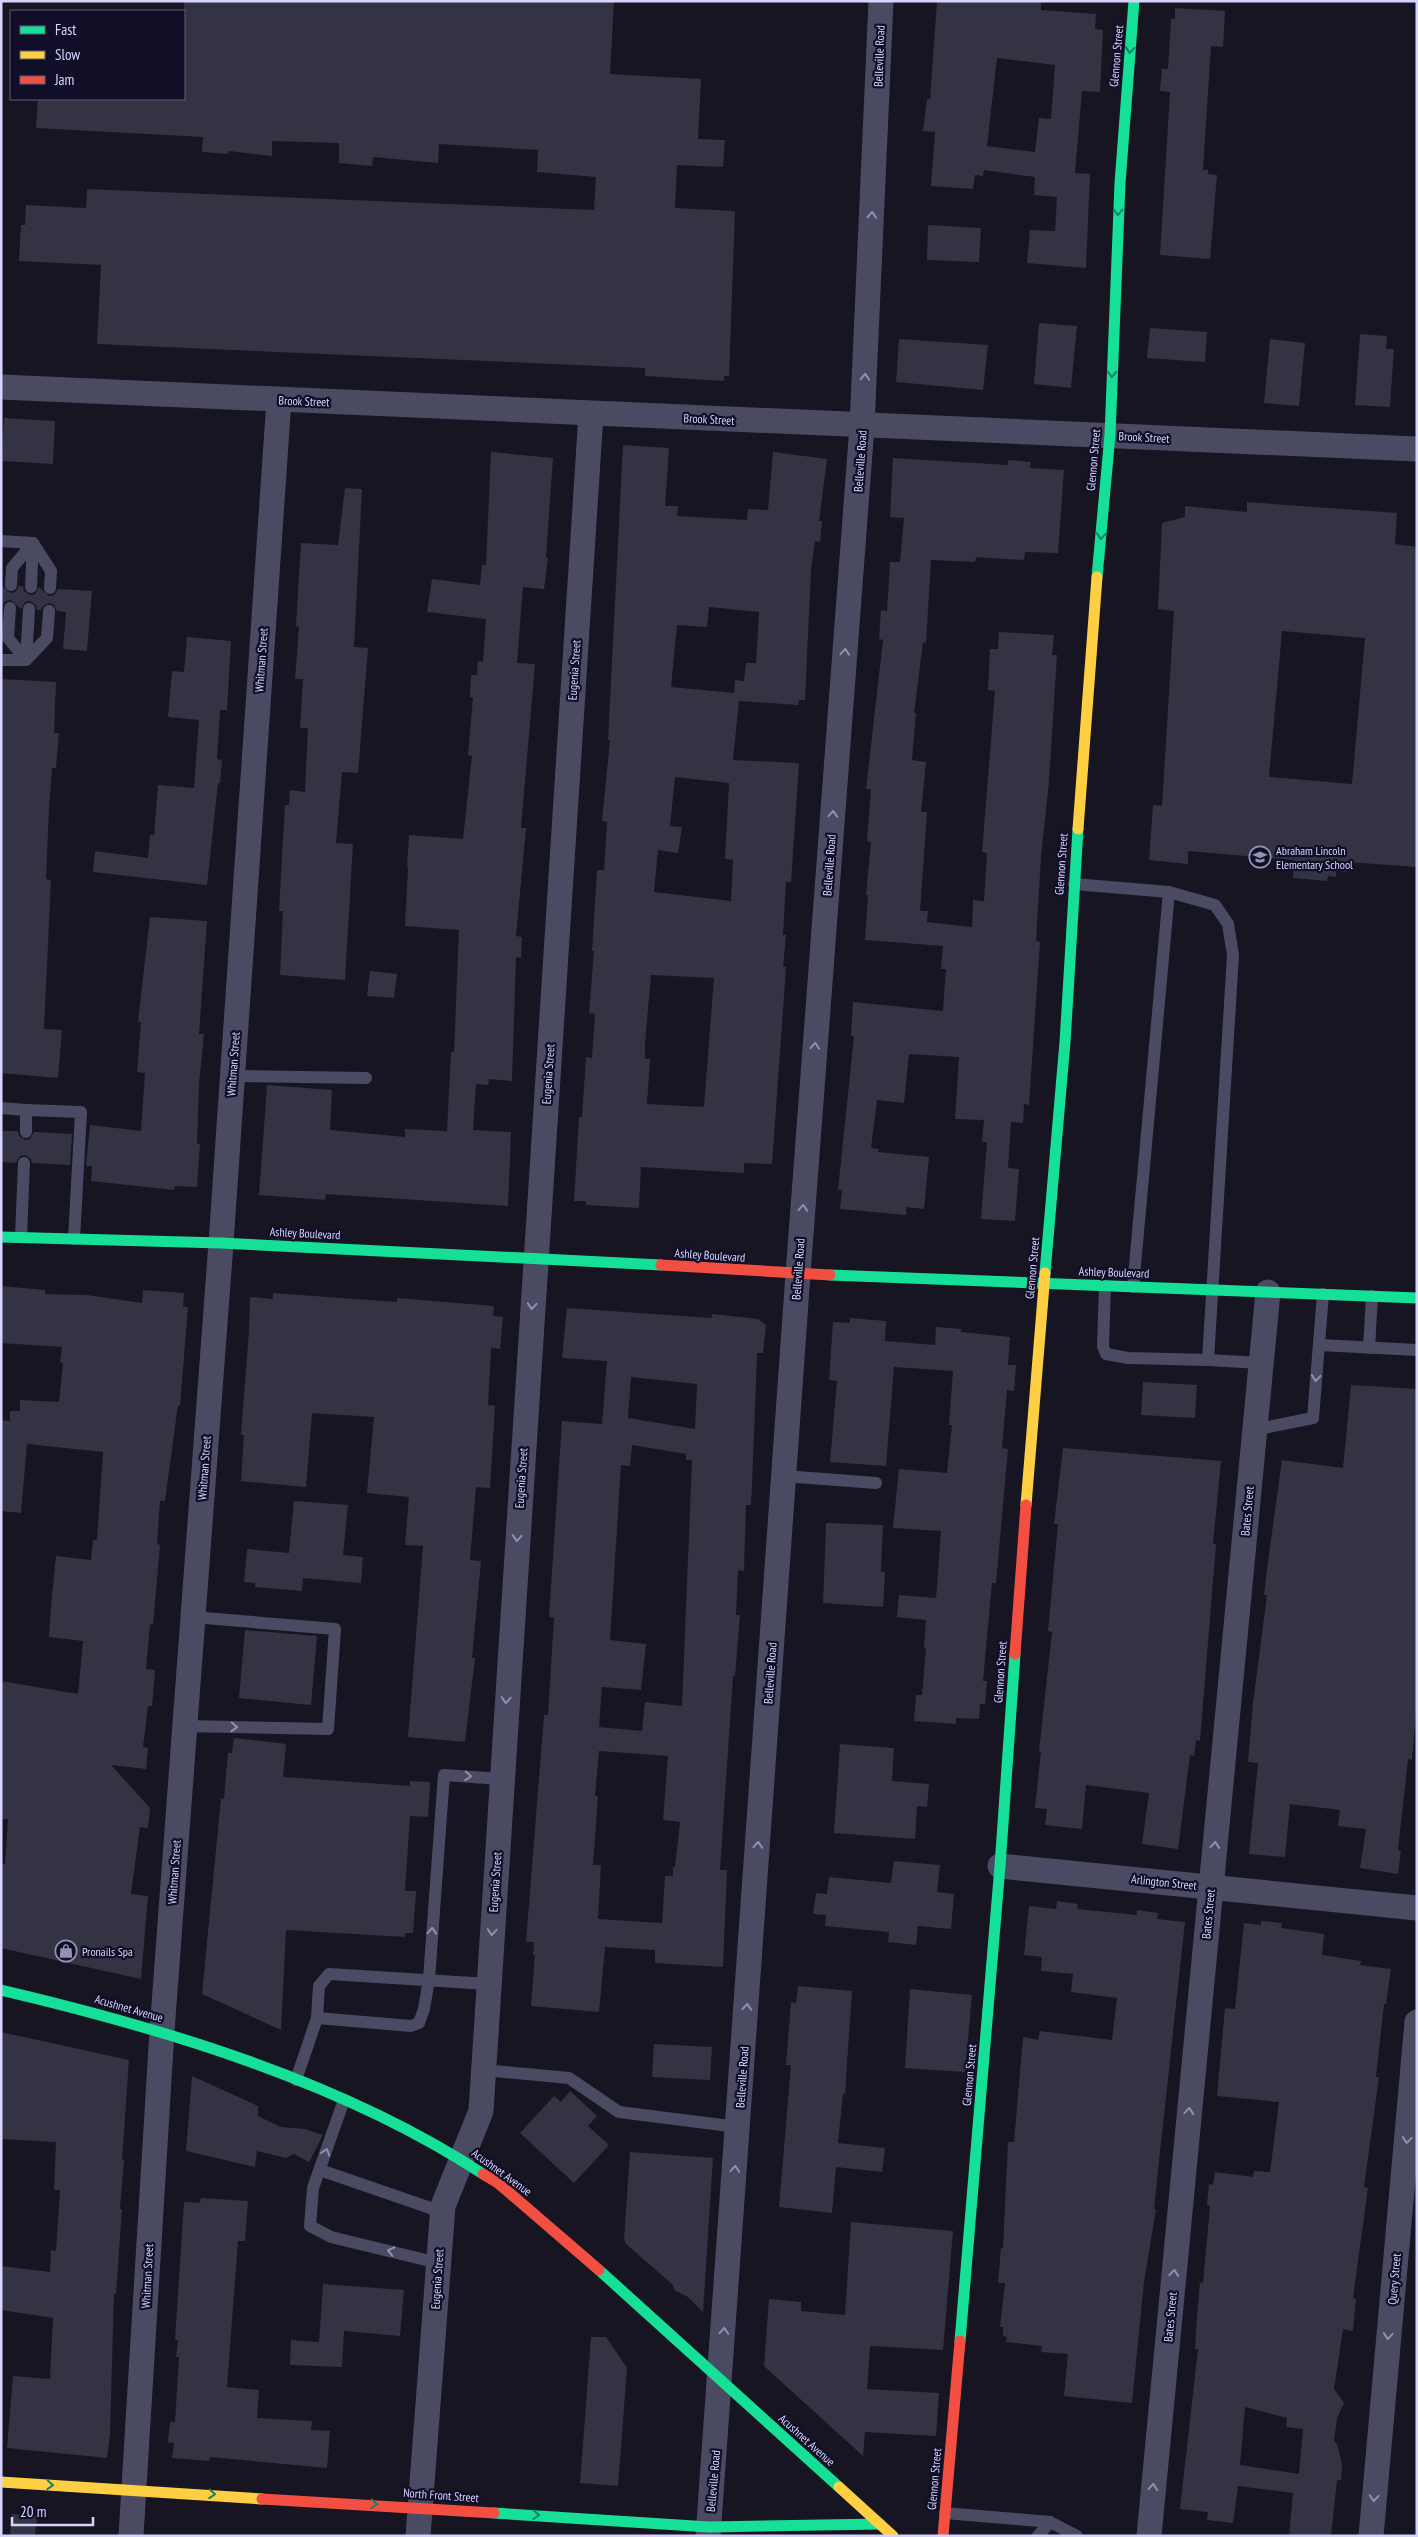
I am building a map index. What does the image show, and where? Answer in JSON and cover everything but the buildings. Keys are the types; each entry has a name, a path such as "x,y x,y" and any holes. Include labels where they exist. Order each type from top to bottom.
{"street":[{"name":"Belleville Road","path":"709,2531 798,1274 862,426 881,1"},
{"name":"Glennon Street","path":"943,2536 1000,1866 1022,1550 1065,1042 1089,657 1110,435 1120,182 1134,1"},
{"name":"Brook Street","path":"1,387 862,426 1417,448"},
{"name":"Whitman Street","path":"132,2536 162,2031 221,1243 279,400"},
{"name":"Eugenia Street","path":"418,2536 442,2212 481,2111 501,1779 591,414"},
{"name":"Ashley Boulevard","path":"1,1237 221,1243 536,1257 798,1274 1417,1298"},
{"name":"Bates Street","path":"1149,2536 1268,1292"},
{"name":"Arlington Street","path":"1000,1866 1417,1908"},
{"name":"Acushnet Avenue","path":"1,1990 82,2009 162,2031 296,2080 344,2100 461,2159 498,2183 574,2246 893,2536"},
{"name":"Query Street","path":"1371,2536 1417,2022"},
{"name":"North Front Street","path":"1,2482 420,2507 709,2531 880,2524"}],"lane":[{"path":"1,541 33,543"},
{"path":"11,586 12,568 33,543"},
{"path":"30,587 33,543"},
{"path":"33,543 51,571 50,588"},
{"path":"10,608 8,638 26,660"},
{"path":"26,660 29,609"},
{"path":"1,660 26,660 47,638 49,611"},
{"path":"1074,884 1169,892 1215,905 1228,924 1233,955 1208,1360"},
{"path":"1133,1287 1169,892"},
{"path":"232,1076 366,1078"},
{"path":"1,1108 81,1112 74,1239"},
{"path":"26,1110 26,1132"},
{"path":"20,1237 24,1163"},
{"path":"1105,1286 1103,1346 1106,1354 1128,1358 1260,1363"},
{"path":"1254,1430 1313,1418 1324,1294"},
{"path":"1369,1348 1372,1296"},
{"path":"1319,1345 1417,1350"},
{"path":"784,1476 876,1483"},
{"path":"185,1726 328,1729 335,1629 193,1617"},
{"path":"317,2018 417,2026 424,2009 429,1980 444,1775 501,1779"},
{"path":"296,2080 317,2018 319,1986 329,1974 488,1984"},
{"path":"483,2070 569,2078 619,2112 738,2127"},
{"path":"344,2100 313,2188 310,2226 331,2237 438,2263"},
{"path":"320,2170 442,2212"},
{"path":"945,2513 1050,2522 1077,2536"},
{"path":"1038,2536 1050,2522"}],"traffic: fast":[{"path":"1097,577 1110,435 1120,183 1134,1"},
{"path":"1045,1273 1065,1042 1078,829"},
{"path":"1,1237 221,1243 661,1265"},
{"path":"830,1275 1417,1298"},
{"path":"960,2341 1000,1866 1015,1654"},
{"path":"1,1990 125,2022 188,2041 312,2085 429,2141 483,2174"},
{"path":"599,2270 839,2487"},
{"path":"494,2513 709,2527 880,2524"}],"traffic: slow":[{"path":"1078,829 1097,577"},
{"path":"1026,1505 1045,1273"},
{"path":"1,2482 262,2499"},
{"path":"839,2487 893,2536"}],"traffic: jam":[{"path":"661,1265 830,1275"},
{"path":"1015,1654 1026,1505"},
{"path":"483,2174 498,2183 599,2270"},
{"path":"943,2536 960,2341"},
{"path":"262,2499 494,2513"}],"place":[{"name":"Abraham Lincoln Elementary School","path":"1260,857"},
{"name":"Pronails Spa","path":"66,1951"}]}
